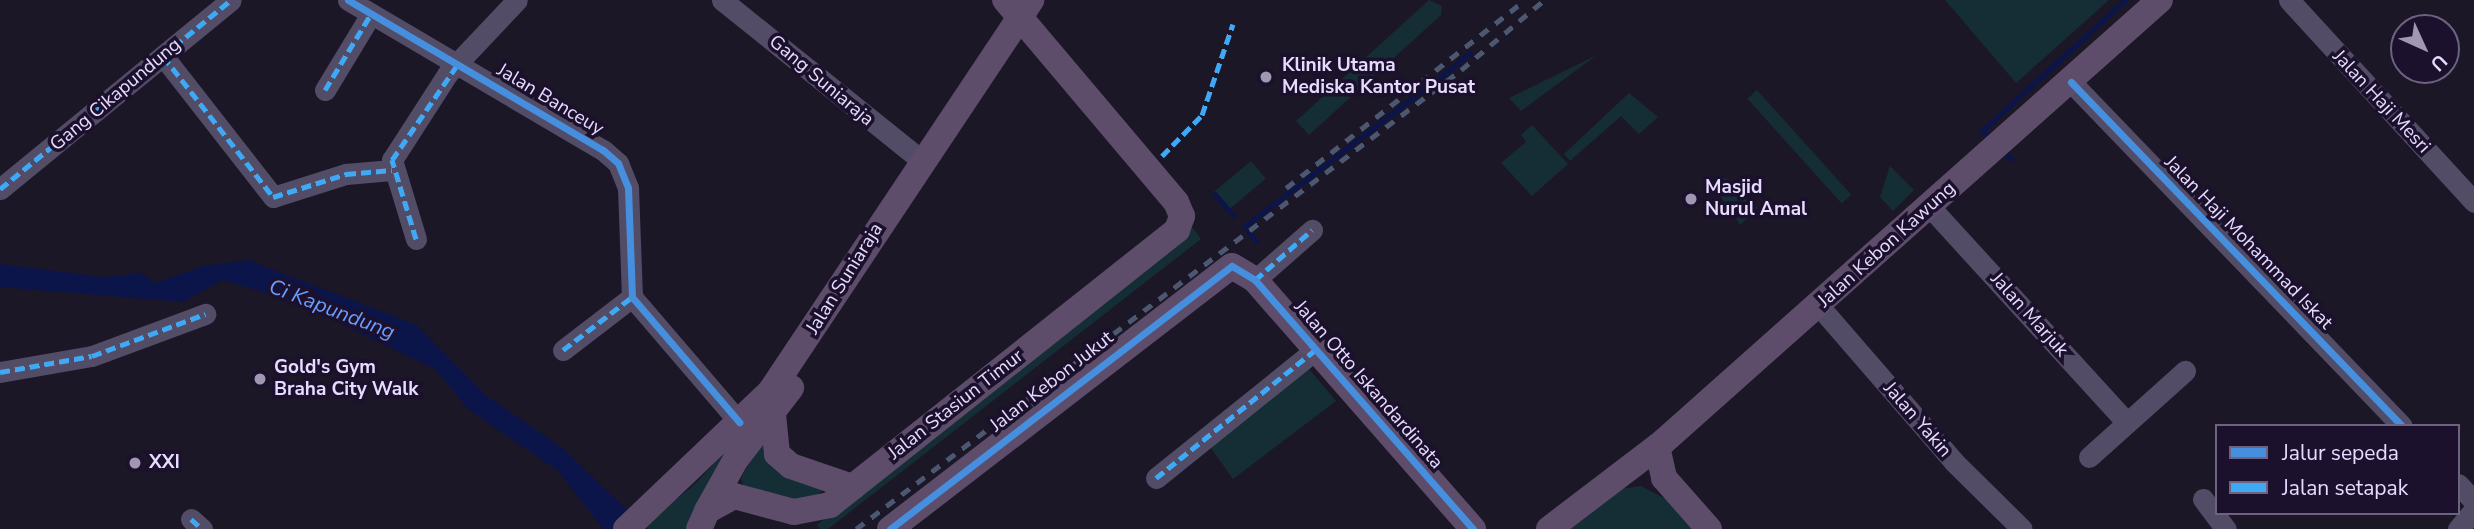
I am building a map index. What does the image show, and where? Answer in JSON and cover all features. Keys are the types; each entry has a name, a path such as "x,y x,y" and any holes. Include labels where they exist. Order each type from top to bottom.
{"main road":[{"name":"Jalan Kebon Kawung","path":"1549,529 1606,482 1657,447 1998,147 2160,0"},
{"name":"Jalan Suniaraja","path":"634,522 770,393 822,317 1019,6"},
{"name":"Jalan Stasiun Timur","path":"703,520 734,496 811,511 830,505 1169,239 1182,216 1176,202 1019,6"},
{"name":"Jalan Kebon Jukut","path":"890,529 1223,268 1245,273"},
{"name":"Jalan Otto Iskandardinata","path":"1245,273 1310,355 1473,529"},
{"path":"703,520 736,458 773,414 817,337 822,317"},
{"path":"773,414 777,454 807,474 852,487"},
{"path":"1657,447 1664,478 1709,529"},
{"path":"1606,482 1630,476 1664,478"}],"street":[{"name":"Gang Cikapundung","path":"0,189 231,0"},
{"name":"Jalan Banceuy","path":"348,0 618,163 628,188 632,297"},
{"path":"416,239 392,170 399,145 457,64 517,0"},
{"name":"Gang Suniaraja","path":"722,0 922,161"},
{"name":"Jalan Haji Mesri","path":"2289,0 2474,202"},
{"path":"325,90 371,13"},
{"path":"163,56 273,197 346,174 392,170"},
{"name":"Jalan Haji Mohammad Iskat","path":"2071,82 2400,424"},
{"name":"Jalan Marjuk","path":"1930,207 2127,423"},
{"path":"1245,273 1312,230"},
{"path":"563,350 632,297 739,422"},
{"name":"Jalan Yakin","path":"1819,306 1954,463 2022,529"},
{"path":"0,372 92,356 205,314"},
{"path":"1156,478 1310,355"},
{"path":"2089,457 2185,371"},
{"path":"2460,486 2474,500"},
{"path":"2203,499 2215,515"},
{"path":"2458,529 2474,510"},
{"path":"2215,515 2226,529"}],"shaded area":[{"path":"1429,0 1442,6 1441,15 1309,135 1296,121"},
{"path":"1945,0 2109,0 2016,83"},
{"path":"1597,55 1521,111 1509,98"},
{"path":"1757,90 1851,195 1842,203 1747,99"},
{"path":"1629,93 1658,117 1639,134 1621,116 1570,161 1564,154"},
{"path":"1532,125 1568,164 1532,196 1501,163 1526,142 1521,135"},
{"path":"1251,161 1266,179 1229,209 1214,192"},
{"path":"1890,166 1914,190 1893,211 1880,197"},
{"path":"1718,176 1731,180 1758,208 1740,225 1711,183"},
{"path":"1193,228 1201,239 828,529 820,529 817,525"},
{"path":"1304,363 1336,401 1233,479 1208,444"},
{"path":"777,396 717,471 685,529 647,529 648,521 692,487"},
{"path":"763,438 820,482 822,492 793,506 745,492 741,478"},
{"path":"1641,486 1670,501 1694,529 1567,529 1613,490"}],"water":[{"name":"Ci Kapundung","path":"248,260 417,325 484,394 564,449 646,529 603,529 558,471 468,409 435,369 293,301 223,280 183,302 0,287 0,264 104,277 141,273 155,283 203,266"}],"waterway":[{"path":"1991,139 1982,131 2125,0"},
{"path":"1434,82 1470,53"},
{"path":"1244,227 1428,86"},
{"path":"2002,150 2012,159"},
{"path":"1215,194 1233,215"},
{"path":"1248,231 1257,241"}],"railway":[{"path":"1286,188 1525,0"},
{"path":"856,529 1461,70 1544,0"}],"marked path":[{"path":"0,189 231,0"},
{"path":"325,90 371,14"},
{"path":"1162,156 1202,115 1233,24"},
{"path":"163,56 273,197 346,174 392,170"},
{"path":"416,239 392,160 458,64"},
{"path":"1255,280 1312,230"},
{"path":"563,350 632,297"},
{"path":"0,372 92,356 205,314"},
{"path":"1156,478 1314,351"},
{"path":"191,519 202,529"}],"cycle path":[{"path":"348,0 603,150 618,163 628,188 632,297 739,422"},
{"path":"2071,82 2400,424"},
{"path":"890,529 1232,266 1255,280 1473,529"}],"place":[{"name":"Klinik Utama Mediska Kantor Pusat","path":"1266,77"},
{"name":"Masjid Nurul Amal","path":"1691,199"},
{"name":"Gold's Gym Braha City Walk","path":"260,379"},
{"name":"XXI","path":"135,463"}]}
